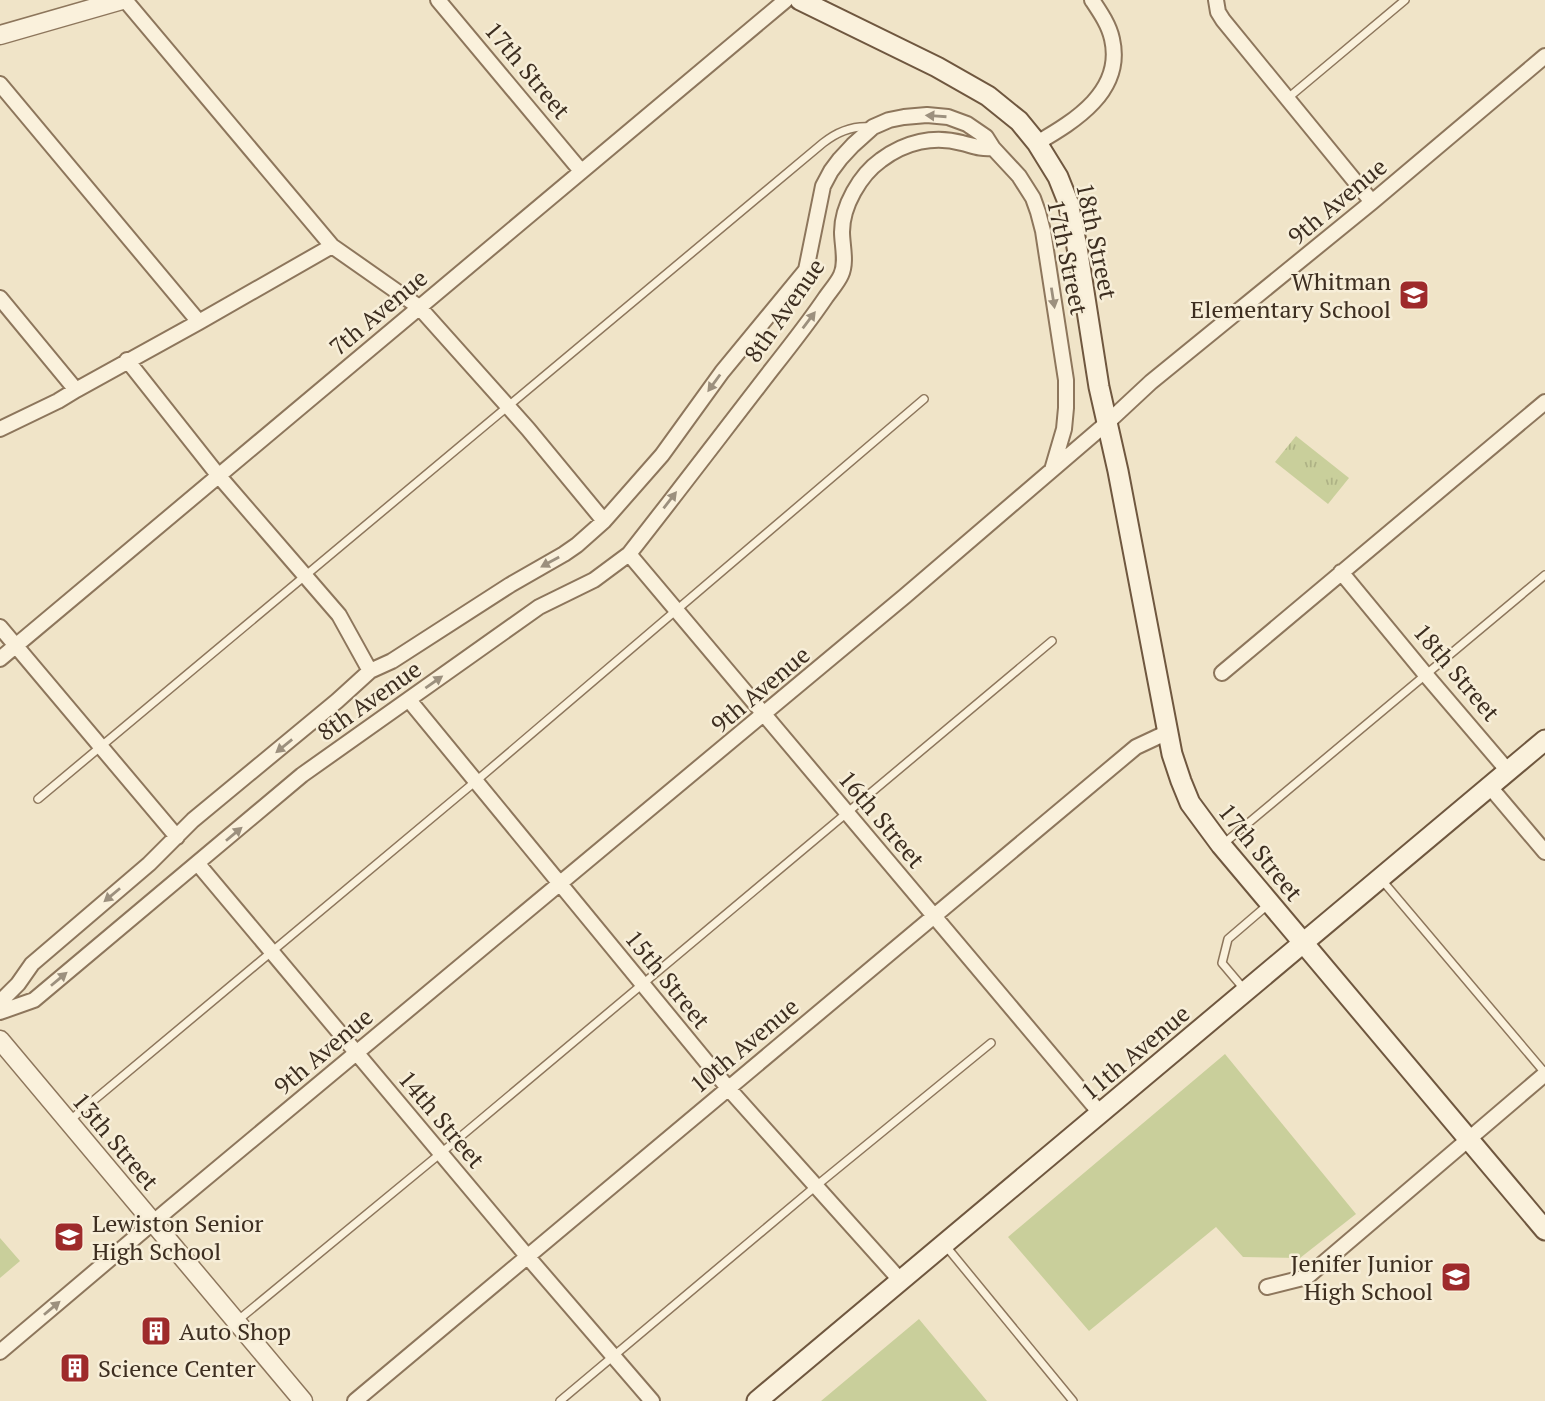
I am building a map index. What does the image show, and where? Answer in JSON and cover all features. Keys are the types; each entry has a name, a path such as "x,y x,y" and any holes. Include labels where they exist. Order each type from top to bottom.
{"main road":[{"name":"18th Street","path":"800,0 937,67 988,96 1020,121 1037,143 1058,177 1068,202 1099,387 1108,422"},
{"name":"17th Street","path":"1108,422 1172,754 1190,803 1221,845 1545,1230"},
{"name":"11th Avenue","path":"757,1401 1545,740"}],"street":[{"path":"0,35 124,0 332,246 419,307 528,429 604,521"},
{"name":"17th Street","path":"438,0 581,172"},
{"name":"7th Avenue","path":"0,659 786,0"},
{"path":"1037,143 1086,110 1098,99 1105,87 1111,71 1112,40 1107,25 1092,0"},
{"path":"1216,0 1223,20 1372,202"},
{"name":"9th Avenue","path":"0,1352 764,715 1151,383 1545,56"},
{"path":"0,84 199,322"},
{"name":"8th Avenue","path":"0,1002 18,984 32,964 149,864 193,820 370,671 392,661 510,585 564,554 604,521 662,455 722,372 806,270 823,186 840,159 873,127 888,120 928,115 948,117 967,124 986,137 993,148 980,149 951,140 922,141 882,159 867,173 859,183 844,215 842,273 814,315 629,554 594,580 539,607 302,775 34,1000 0,1012"},
{"name":"17th Street","path":"993,148 1026,187 1043,231 1066,380 1064,429 1051,471"},
{"path":"0,429 58,401 332,246"},
{"path":"0,298 76,390"},
{"path":"127,360 218,475 339,615 370,671"},
{"path":"1222,673 1544,404"},
{"name":"16th Street","path":"629,554 1100,1113"},
{"name":"18th Street","path":"1341,572 1508,771"},
{"path":"0,627 177,837"},
{"name":"15th Street","path":"409,700 729,1088 901,1280"},
{"name":"10th Avenue","path":"355,1401 1136,747 1168,732"},
{"path":"1490,787 1545,852"},
{"name":"14th Street","path":"198,864 652,1401"},
{"name":"13th Street","path":"0,1040 303,1401"},
{"path":"1267,1287 1307,1277 1545,1074"}],"lane":[{"path":"1287,99 1405,0"},
{"path":"38,799 831,136 852,127 873,127"},
{"path":"68,1122 924,399"},
{"path":"1221,845 1545,575"},
{"path":"236,1322 1052,641"},
{"path":"1380,878 1545,1074"},
{"path":"1246,991 1222,963 1228,939 1270,903"},
{"path":"559,1401 990,1043"},
{"path":"944,1244 1073,1401"}],"green space":[{"path":"1296,436 1349,478 1328,504 1275,462"},
{"path":"1225,1054 1356,1214 1300,1258 1243,1257 1216,1227 1089,1331 1008,1237"},
{"path":"0,1238 20,1261 0,1278"},
{"path":"919,1319 987,1401 821,1401"}],"place":[{"name":"Whitman Elementary School","path":"1414,295"},
{"name":"Lewiston Senior High School","path":"69,1237"},
{"name":"Jenifer Junior High School","path":"1456,1277"},
{"name":"Auto Shop","path":"156,1331"},
{"name":"Science Center","path":"75,1368"}]}
